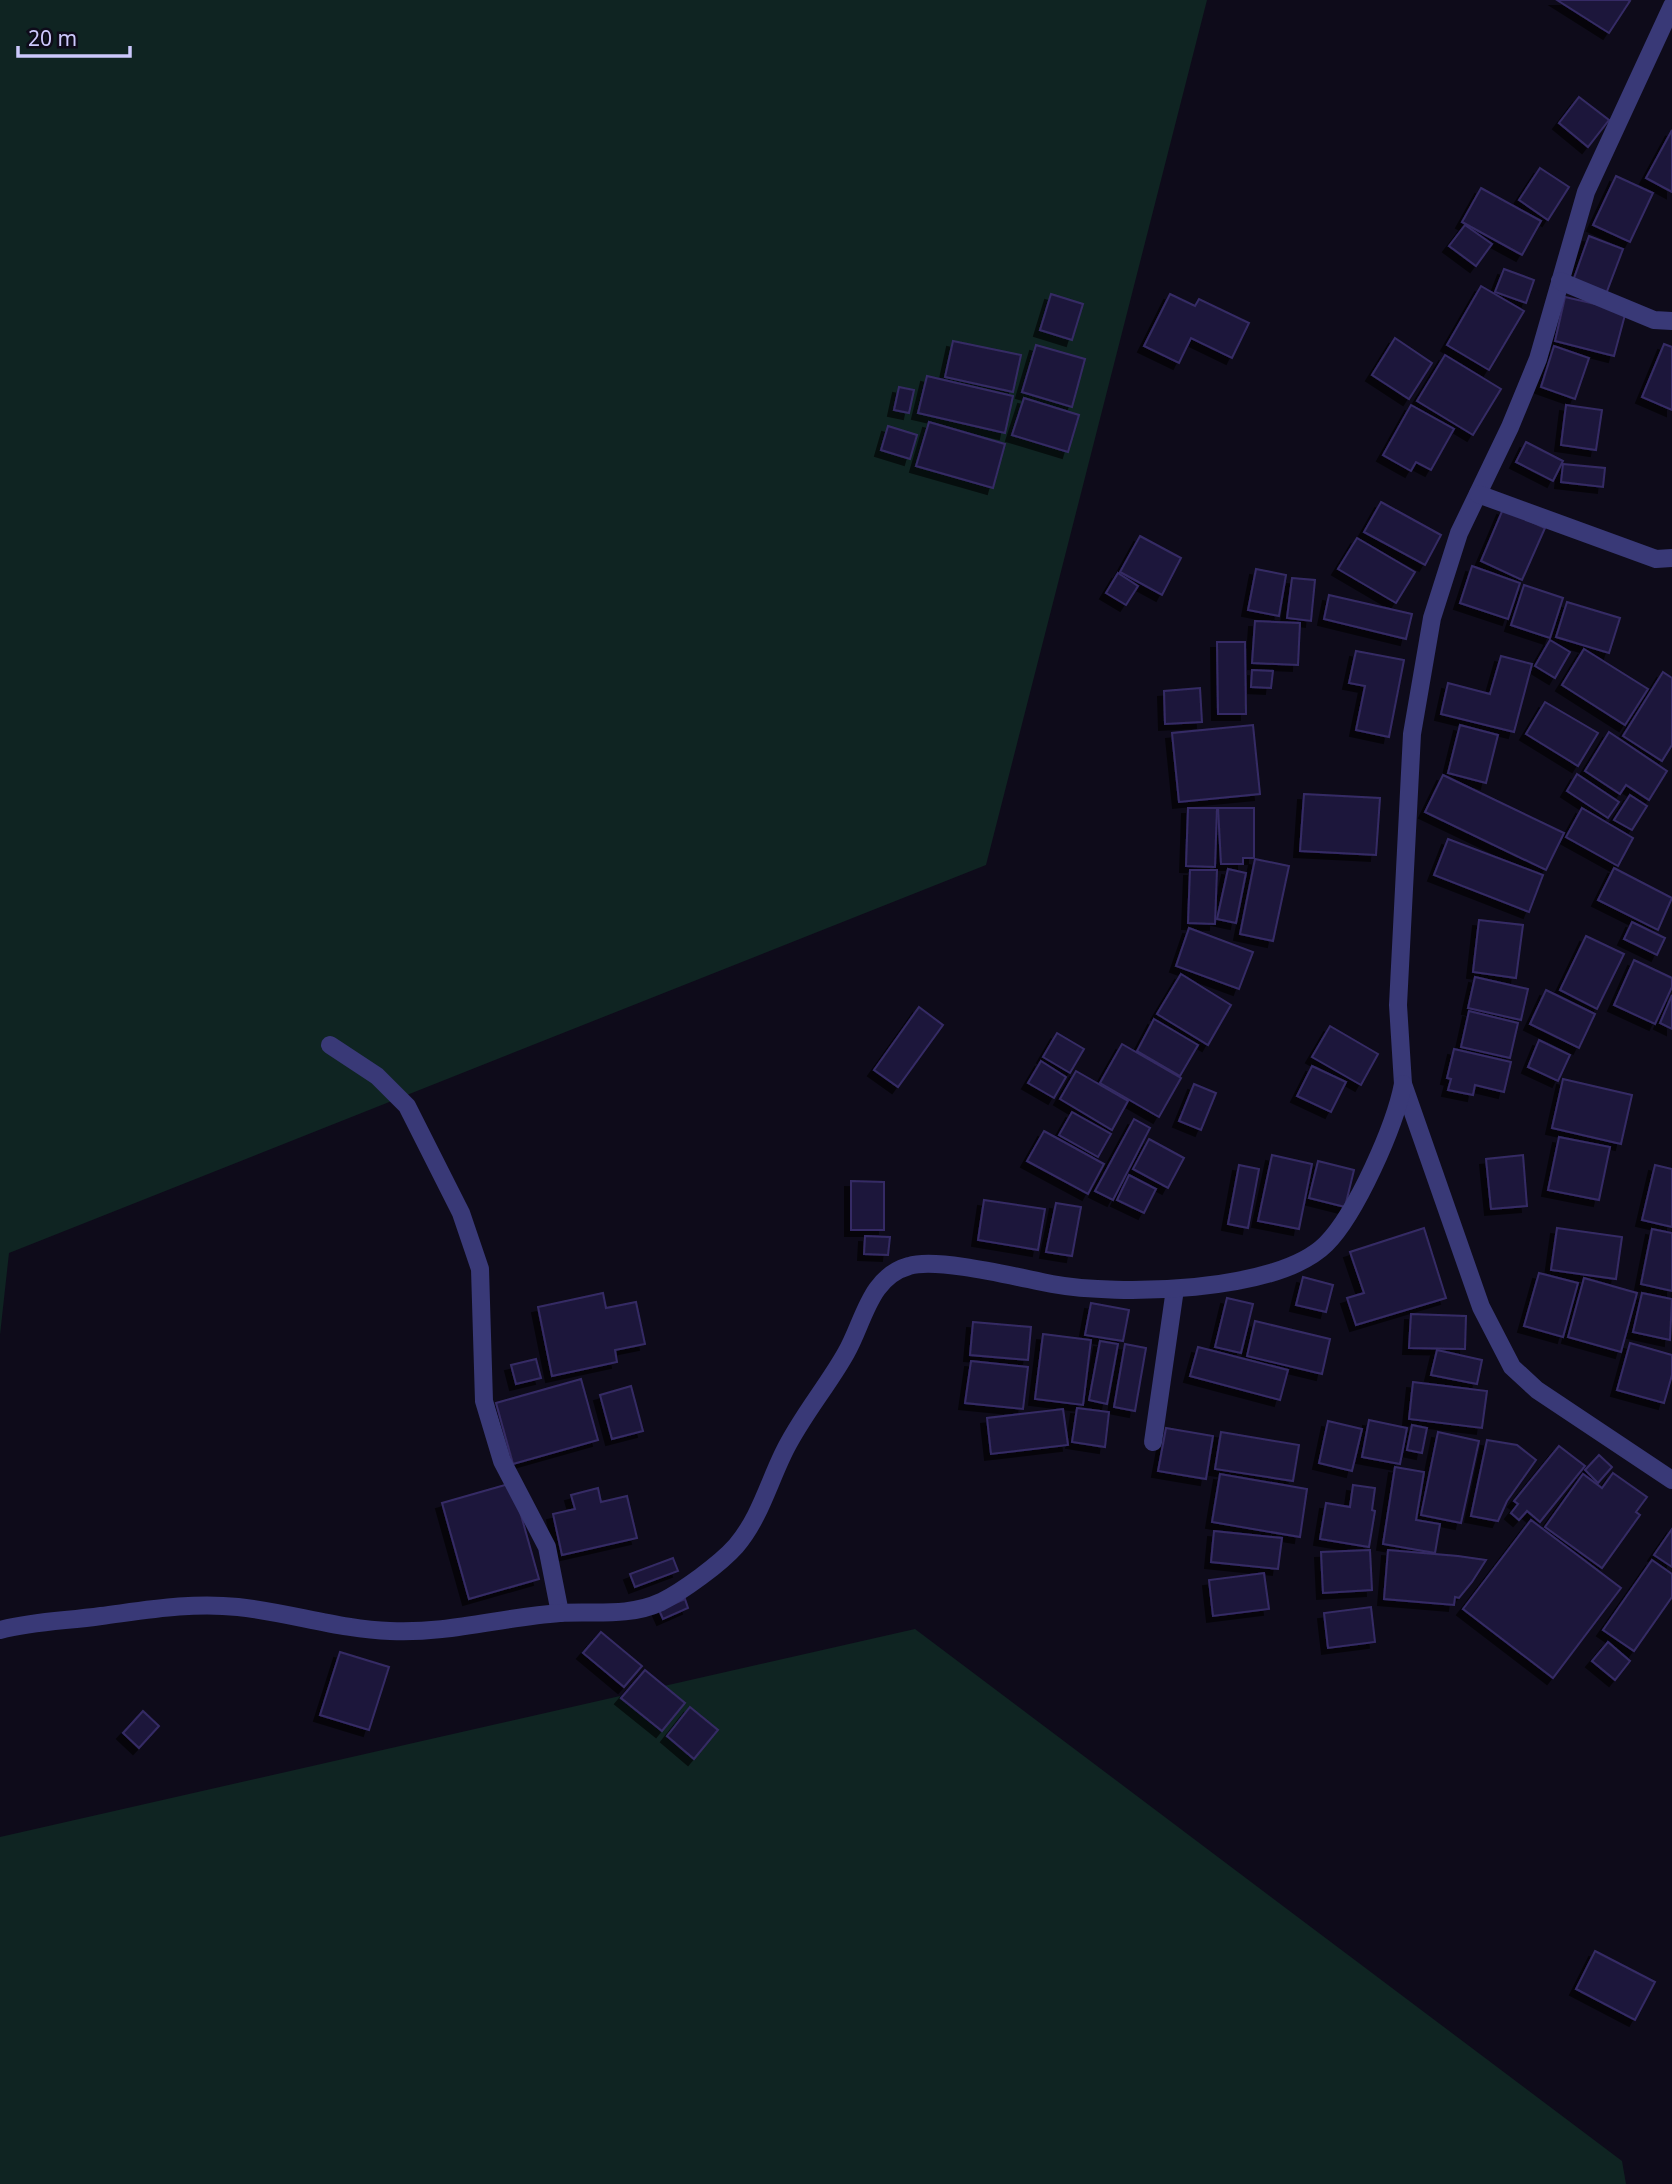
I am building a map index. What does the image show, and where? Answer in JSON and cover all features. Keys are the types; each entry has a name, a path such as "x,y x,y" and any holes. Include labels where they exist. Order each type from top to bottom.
{"street":[{"path":"0,1630 36,1621 212,1604 301,1615 385,1631 454,1629 560,1613 632,1611 659,1603 736,1547 762,1503 783,1453 846,1354 872,1293 890,1275 910,1265 965,1268 1057,1285 1135,1291 1175,1289 1251,1279 1305,1260 1324,1246 1343,1222 1363,1185 1398,1109 1403,1084 1398,1005 1412,734 1432,618 1459,533 1538,359 1586,192 1672,6"},
{"path":"1560,281 1654,320 1672,321"},
{"path":"1478,494 1645,556 1656,559 1672,558"},
{"path":"330,1045 377,1076 407,1106 461,1213 480,1269 484,1401 502,1461 547,1547 560,1613"},
{"path":"1403,1084 1481,1307 1512,1367 1537,1390 1672,1479"},
{"path":"1153,1443 1175,1289"}],"green space":[{"path":"0,0 1207,0 986,865 9,1253 0,1335"},
{"path":"915,1629 1622,2161 1626,2184 0,2184 0,1837"}],"building":[{"path":"1557,0 1628,0 1630,1 1609,33"},
{"path":"1579,97 1609,120 1588,147 1559,123"},
{"path":"1672,130 1672,192 1646,178"},
{"path":"1540,168 1569,187 1548,220 1519,200"},
{"path":"1616,176 1653,193 1630,242 1593,225"},
{"path":"1481,188 1541,221 1522,255 1462,222"},
{"path":"1465,225 1492,244 1476,266 1449,246"},
{"path":"1589,236 1623,249 1606,294 1573,281"},
{"path":"1504,269 1534,280 1526,303 1495,292"},
{"path":"1481,286 1524,311 1489,370 1447,345"},
{"path":"1051,294 1083,304 1072,340 1040,330"},
{"path":"1170,294 1195,306 1199,299 1249,323 1232,358 1191,338 1179,363 1144,346"},
{"path":"1565,297 1626,311 1614,356 1555,341"},
{"path":"1395,338 1432,363 1409,399 1372,375"},
{"path":"953,341 1021,355 1013,392 945,377"},
{"path":"1664,344 1672,347 1672,410 1642,397"},
{"path":"1036,345 1085,359 1072,407 1022,392"},
{"path":"1554,346 1589,358 1575,399 1541,387"},
{"path":"1445,355 1501,389 1473,435 1417,401"},
{"path":"927,376 1013,396 1005,433 918,413"},
{"path":"899,387 914,390 909,413 894,410"},
{"path":"1024,398 1079,415 1068,452 1012,435"},
{"path":"1411,405 1454,429 1431,470 1416,462 1411,471 1383,455"},
{"path":"1566,405 1602,410 1596,450 1561,445"},
{"path":"929,422 1005,444 993,488 916,466"},
{"path":"888,426 917,435 910,459 881,450"},
{"path":"1526,442 1563,461 1553,481 1516,462"},
{"path":"1563,464 1605,468 1603,487 1561,482"},
{"path":"1381,502 1441,535 1425,565 1364,532"},
{"path":"1503,509 1545,528 1522,580 1481,561"},
{"path":"1140,536 1181,558 1162,595 1120,572"},
{"path":"1357,538 1415,572 1396,603 1338,569"},
{"path":"1472,566 1520,583 1508,619 1460,603"},
{"path":"1256,569 1286,575 1279,616 1248,610"},
{"path":"1118,573 1138,586 1126,605 1106,593"},
{"path":"1292,578 1315,580 1311,621 1287,618"},
{"path":"1524,585 1563,598 1550,638 1511,625"},
{"path":"1329,595 1412,614 1406,639 1324,619"},
{"path":"1567,602 1620,618 1609,653 1556,637"},
{"path":"1255,621 1300,623 1298,665 1252,663"},
{"path":"1550,640 1570,652 1555,678 1535,666"},
{"path":"1217,642 1245,642 1246,714 1218,714"},
{"path":"1584,649 1648,689 1625,725 1562,685"},
{"path":"1356,651 1404,660 1389,737 1356,730 1365,686 1349,683"},
{"path":"1501,656 1532,664 1514,732 1441,714 1448,683 1490,694"},
{"path":"1252,670 1273,671 1271,688 1251,687"},
{"path":"1663,672 1672,678 1672,745 1662,761 1623,736"},
{"path":"1200,688 1202,722 1165,724 1164,691"},
{"path":"1545,702 1598,733 1578,766 1526,734"},
{"path":"1253,725 1260,794 1179,802 1172,733"},
{"path":"1460,725 1498,735 1486,783 1448,773"},
{"path":"1609,732 1667,771 1649,800 1626,785 1620,794 1585,771"},
{"path":"1577,774 1619,802 1608,818 1567,791"},
{"path":"1443,775 1564,833 1546,870 1425,812"},
{"path":"1304,794 1380,798 1376,855 1300,851"},
{"path":"1630,795 1647,806 1632,830 1614,820"},
{"path":"1188,808 1217,808 1215,867 1186,866"},
{"path":"1218,808 1254,808 1254,858 1243,858 1243,864 1221,864"},
{"path":"1582,808 1633,838 1618,866 1566,837"},
{"path":"1448,839 1543,875 1529,912 1434,875"},
{"path":"1255,859 1289,866 1273,941 1240,934"},
{"path":"1614,868 1672,898 1658,930 1598,900"},
{"path":"1228,869 1246,873 1236,923 1217,919"},
{"path":"1190,870 1217,870 1215,924 1188,923"},
{"path":"1479,920 1523,925 1516,978 1473,972"},
{"path":"1632,922 1665,938 1657,955 1624,939"},
{"path":"1189,928 1253,952 1239,989 1176,966"},
{"path":"1586,936 1624,954 1597,1009 1560,990"},
{"path":"1634,960 1672,978 1672,987 1655,1024 1614,1005"},
{"path":"1181,974 1231,1005 1208,1045 1157,1014"},
{"path":"1475,977 1528,989 1521,1020 1468,1008"},
{"path":"1546,990 1595,1014 1579,1048 1530,1024"},
{"path":"1672,995 1672,1029 1660,1023"},
{"path":"919,1007 943,1025 898,1087 874,1070"},
{"path":"1469,1011 1518,1023 1510,1058 1461,1047"},
{"path":"1154,1019 1198,1045 1180,1076 1137,1051"},
{"path":"1330,1026 1378,1054 1361,1085 1312,1057"},
{"path":"1057,1033 1084,1049 1070,1073 1043,1057"},
{"path":"1539,1040 1570,1055 1558,1081 1528,1067"},
{"path":"1122,1044 1181,1078 1159,1117 1100,1083"},
{"path":"1454,1049 1511,1062 1504,1092 1475,1085 1473,1095 1448,1090 1451,1079 1447,1078"},
{"path":"1041,1061 1066,1077 1054,1098 1028,1083"},
{"path":"1312,1066 1346,1082 1331,1112 1297,1096"},
{"path":"1076,1071 1128,1101 1112,1130 1060,1099"},
{"path":"1563,1079 1632,1095 1621,1144 1552,1128"},
{"path":"1194,1084 1216,1093 1201,1130 1179,1121"},
{"path":"1072,1112 1111,1134 1098,1157 1059,1135"},
{"path":"1134,1119 1150,1128 1113,1200 1095,1191"},
{"path":"1044,1131 1104,1164 1088,1194 1027,1161"},
{"path":"1559,1137 1610,1147 1599,1200 1548,1190"},
{"path":"1149,1139 1184,1158 1168,1188 1133,1169"},
{"path":"1272,1155 1312,1164 1299,1229 1258,1221"},
{"path":"1523,1155 1527,1206 1491,1209 1486,1159"},
{"path":"1318,1161 1354,1170 1345,1207 1309,1198"},
{"path":"1239,1165 1259,1169 1248,1228 1228,1224"},
{"path":"1655,1165 1672,1169 1672,1227 1642,1220"},
{"path":"1129,1175 1156,1189 1144,1213 1117,1200"},
{"path":"851,1181 884,1182 884,1230 851,1230"},
{"path":"984,1200 1045,1209 1038,1250 978,1240"},
{"path":"1056,1203 1081,1207 1072,1256 1046,1252"},
{"path":"1424,1228 1446,1298 1356,1325 1347,1298 1364,1293 1350,1252"},
{"path":"1557,1228 1622,1237 1616,1279 1551,1270"},
{"path":"1652,1229 1672,1233 1672,1291 1641,1284"},
{"path":"865,1236 890,1237 888,1255 864,1254"},
{"path":"1539,1273 1578,1283 1563,1337 1524,1326"},
{"path":"1303,1277 1333,1285 1326,1312 1296,1305"},
{"path":"1584,1278 1637,1293 1621,1352 1568,1337"},
{"path":"603,1293 606,1308 636,1302 645,1344 615,1350 617,1362 552,1376 538,1307"},
{"path":"1642,1293 1672,1299 1670,1340 1633,1332"},
{"path":"1227,1298 1253,1304 1241,1353 1215,1347"},
{"path":"1091,1303 1129,1310 1123,1341 1085,1335"},
{"path":"1411,1314 1466,1316 1465,1349 1409,1348"},
{"path":"1255,1321 1330,1339 1322,1374 1247,1356"},
{"path":"973,1322 1031,1327 1028,1360 970,1355"},
{"path":"1043,1334 1091,1340 1083,1405 1035,1399"},
{"path":"1100,1341 1118,1344 1107,1404 1089,1400"},
{"path":"1630,1343 1672,1355 1672,1375 1664,1403 1617,1390"},
{"path":"1125,1344 1146,1348 1135,1411 1114,1407"},
{"path":"1198,1347 1288,1370 1280,1400 1190,1376"},
{"path":"1437,1350 1482,1360 1477,1384 1431,1375"},
{"path":"536,1359 541,1378 516,1384 511,1365"},
{"path":"971,1361 1028,1367 1023,1409 965,1403"},
{"path":"581,1379 598,1440 513,1464 496,1403"},
{"path":"1413,1382 1487,1391 1482,1428 1409,1419"},
{"path":"631,1386 643,1431 612,1439 600,1395"},
{"path":"1077,1408 1109,1412 1105,1447 1072,1442"},
{"path":"1063,1409 1068,1445 991,1454 987,1418"},
{"path":"1369,1420 1407,1428 1400,1464 1362,1457"},
{"path":"1328,1421 1362,1429 1352,1471 1319,1463"},
{"path":"1412,1425 1427,1428 1422,1453 1407,1450"},
{"path":"1166,1428 1213,1436 1206,1479 1158,1471"},
{"path":"1221,1432 1299,1445 1293,1481 1215,1469"},
{"path":"1438,1432 1479,1441 1461,1523 1421,1515"},
{"path":"1487,1440 1517,1445 1536,1460 1507,1501 1498,1521 1471,1516"},
{"path":"1559,1446 1585,1466 1540,1522 1527,1511 1519,1520 1511,1513 1518,1504 1514,1501"},
{"path":"1599,1455 1612,1467 1598,1483 1585,1470"},
{"path":"1395,1467 1424,1472 1416,1520 1440,1524 1435,1553 1383,1544"},
{"path":"1613,1473 1647,1497 1636,1512 1640,1515 1602,1568 1545,1527 1583,1474 1602,1488"},
{"path":"1220,1474 1307,1489 1300,1537 1212,1522"},
{"path":"512,1483 539,1579 469,1599 442,1503"},
{"path":"1353,1485 1375,1488 1372,1510 1375,1511 1369,1547 1320,1539 1326,1503 1350,1507"},
{"path":"598,1488 601,1502 627,1496 637,1538 562,1555 553,1514 575,1509 571,1495"},
{"path":"1531,1520 1621,1588 1553,1678 1463,1609"},
{"path":"1672,1529 1672,1567 1654,1555"},
{"path":"1214,1531 1282,1538 1278,1569 1211,1562"},
{"path":"1370,1550 1372,1590 1323,1593 1321,1552"},
{"path":"1388,1550 1486,1560 1459,1598 1455,1597 1454,1605 1384,1599"},
{"path":"673,1558 678,1571 635,1587 630,1574"},
{"path":"1652,1560 1672,1574 1672,1597 1634,1651 1603,1630"},
{"path":"1264,1573 1269,1609 1213,1616 1209,1580"},
{"path":"685,1599 688,1608 663,1619 659,1610"},
{"path":"1371,1607 1375,1642 1328,1648 1324,1613"},
{"path":"601,1632 642,1666 624,1687 583,1653"},
{"path":"1608,1642 1630,1661 1615,1680 1592,1661"},
{"path":"340,1652 389,1667 369,1730 320,1715"},
{"path":"645,1670 685,1703 662,1731 621,1698"},
{"path":"690,1707 718,1730 694,1759 667,1736"},
{"path":"143,1711 159,1726 139,1748 123,1733"},
{"path":"1595,1951 1655,1982 1635,2020 1576,1989"}]}
